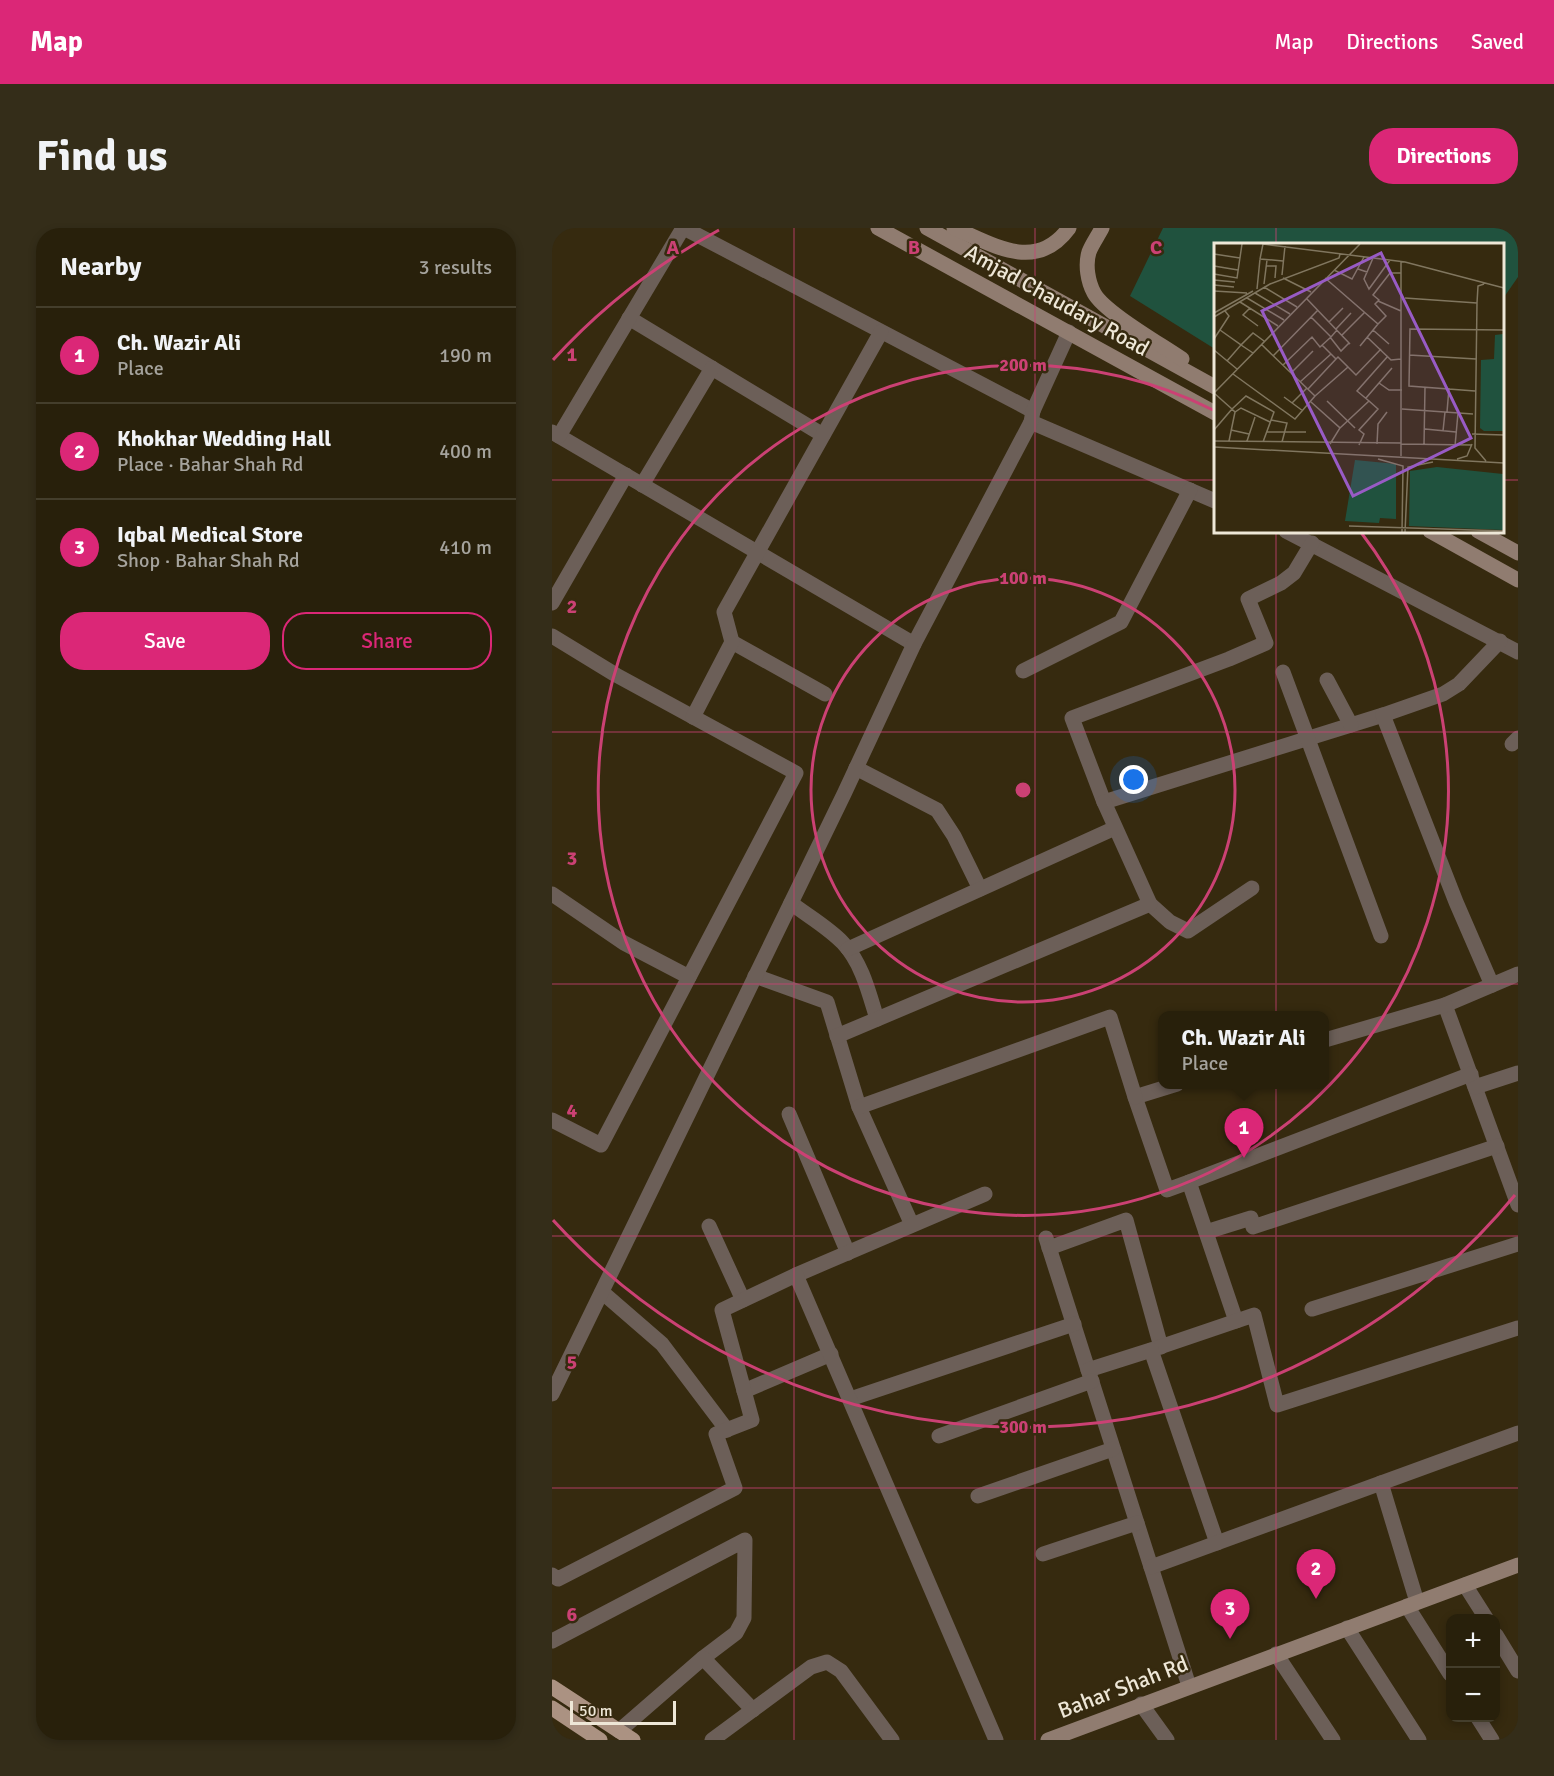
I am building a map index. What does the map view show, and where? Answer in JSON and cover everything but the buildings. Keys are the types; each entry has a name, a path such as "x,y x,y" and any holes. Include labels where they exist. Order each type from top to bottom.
{"main road":[{"name":"Amjad Chaudary Road","path":"878,228 1214,411"},
{"name":"Amjad Chaudary Road","path":"927,228 1214,386"},
{"path":"954,228 998,247 1024,254 1039,251 1057,243 1069,228"},
{"path":"1102,228 1089,251 1087,263 1094,293 1106,308 1214,380"},
{"path":"1432,532 1518,580"},
{"path":"1480,532 1518,553"},
{"name":"Bahar Shah Rd","path":"1048,1740 1518,1565"},
{"path":"552,1687 633,1740"},
{"path":"552,1708 600,1740"}],"street":[{"path":"914,644 556,434 683,228 881,332 1032,417 1214,501"},
{"path":"629,318 823,435"},
{"path":"693,717 732,642 724,612 881,332"},
{"path":"552,1394 791,903 914,644 1032,417 1069,332"},
{"path":"642,485 712,368"},
{"path":"552,603 626,475"},
{"path":"1023,671 1121,622 1190,490"},
{"path":"1288,532 1518,652"},
{"path":"1252,888 1188,931 1170,922 1150,904 1104,802 1072,718 1229,660 1266,643 1248,599 1281,583 1294,573 1312,543"},
{"path":"552,636 616,675 796,773 601,1145 552,1120"},
{"path":"1104,802 1443,694 1459,684 1500,641"},
{"path":"732,642 825,694"},
{"path":"1283,672 1381,936"},
{"path":"1327,680 1351,725"},
{"path":"1383,715 1456,902 1492,985"},
{"path":"856,768 937,810 954,836 980,889"},
{"path":"848,949 1115,828"},
{"path":"552,894 624,943 689,977"},
{"path":"791,903 842,941 853,955 866,983 877,1019"},
{"path":"837,1036 1150,904"},
{"path":"1329,1039 1445,1005 1518,974"},
{"path":"755,976 827,1002 859,1107 912,1226"},
{"path":"1445,1005 1518,1205"},
{"path":"859,1107 1110,1017 1167,1190 1473,1081 1518,1073"},
{"path":"1135,1097 1161,1089"},
{"path":"789,1114 849,1253"},
{"path":"1206,1232 1251,1218 1253,1227 1497,1146"},
{"path":"1189,1182 1236,1321"},
{"path":"552,1575 558,1579 735,1488 716,1434 753,1420 722,1311 796,1275 986,1194"},
{"path":"1190,1686 1047,1243 1126,1220 1156,1348 1217,1543"},
{"path":"709,1226 743,1300"},
{"path":"1312,1309 1518,1244"},
{"path":"796,1275 996,1740"},
{"path":"602,1292 662,1344 727,1430"},
{"path":"939,1436 1156,1348 1254,1315 1277,1405 1518,1328"},
{"path":"850,1399 1074,1324"},
{"path":"744,1391 831,1354"},
{"path":"1151,1567 1518,1433"},
{"path":"978,1496 1113,1449"},
{"path":"1381,1483 1412,1604 1447,1668"},
{"path":"1042,1554 1137,1523"},
{"path":"552,1641 745,1540 744,1618 736,1633 703,1658 619,1731"},
{"path":"1465,1585 1483,1614"},
{"path":"1347,1628 1419,1740"},
{"path":"1500,1642 1518,1671"},
{"path":"1276,1654 1333,1740"},
{"path":"703,1658 753,1710"},
{"path":"712,1740 811,1667 827,1662 841,1671 892,1740"},
{"path":"1140,1704 1167,1740"},
{"path":"1481,1722 1492,1740"}],"green space":[{"path":"1163,228 1518,228 1518,277 1503,299 1503,243 1214,243 1214,348 1130,296"}],"place":[{"name":"Ch. Wazir Ali","path":"1244,1158"},
{"name":"Khokhar Wedding Hall","path":"1316,1599"},
{"name":"Iqbal Medical Store","path":"1230,1639"}]}
